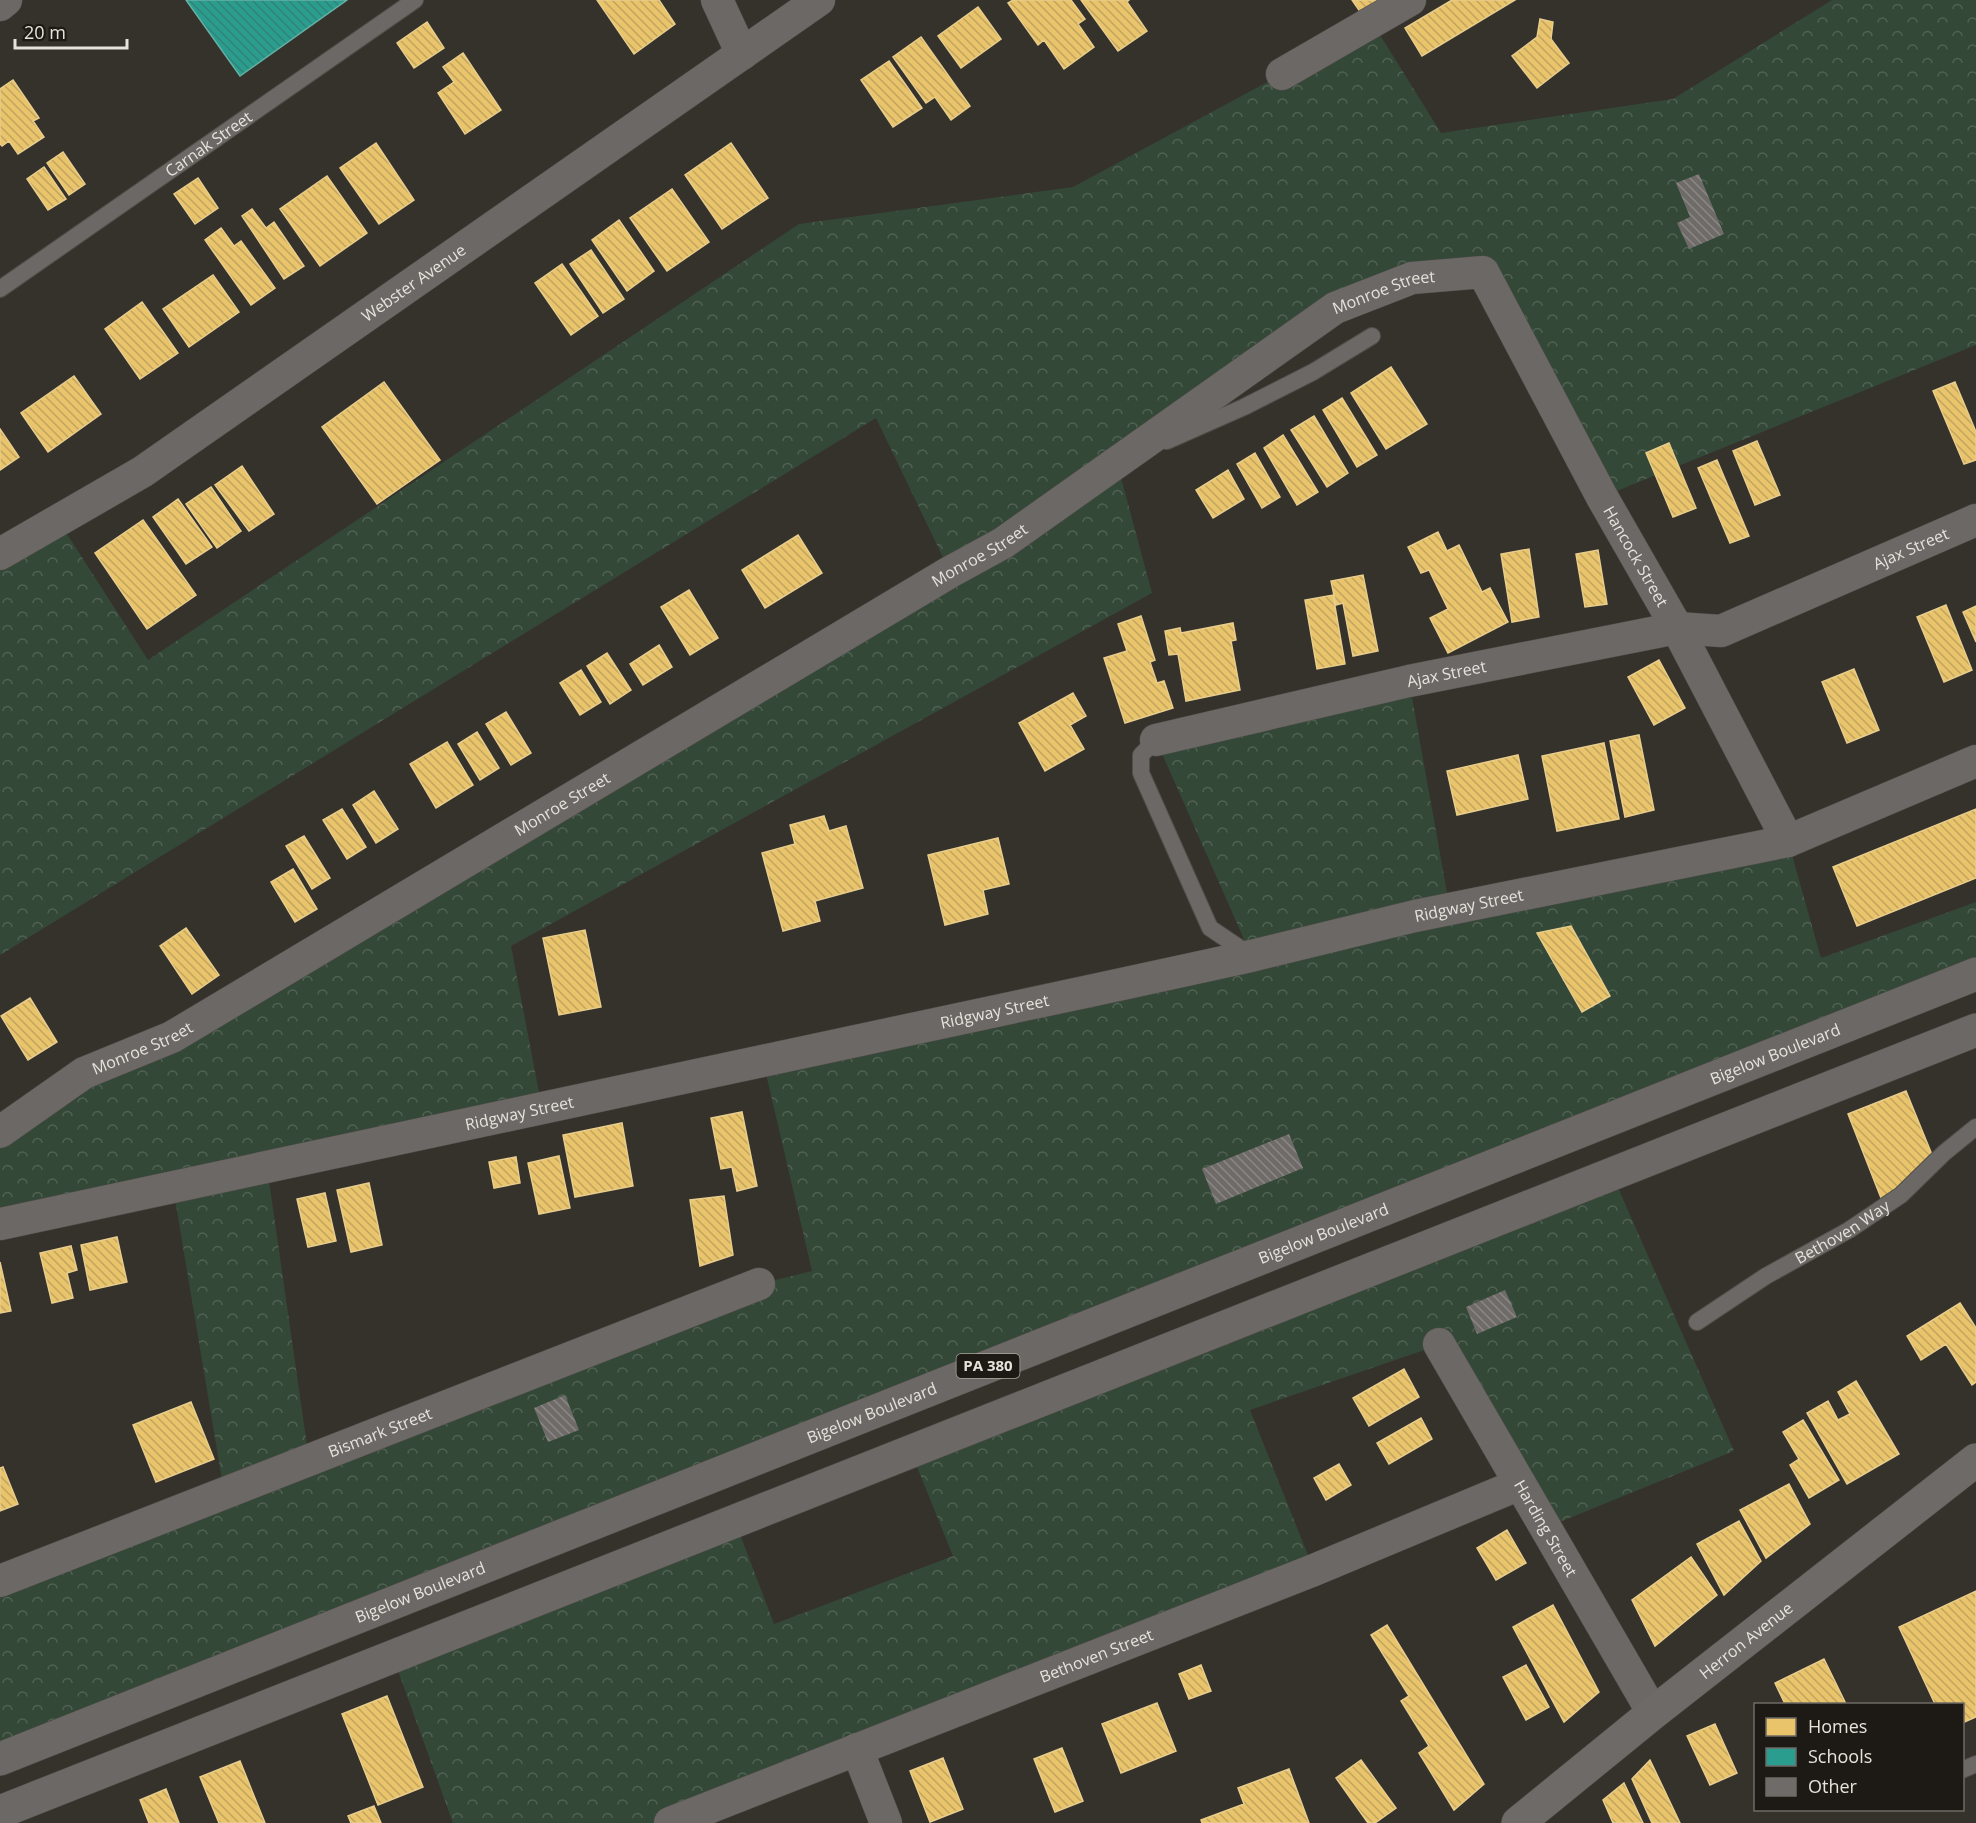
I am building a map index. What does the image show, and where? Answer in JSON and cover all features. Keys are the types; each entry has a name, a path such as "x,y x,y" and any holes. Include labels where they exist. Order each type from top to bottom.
{"main road":[{"name":"Bigelow Boulevard","path":"0,1759 1976,974"},
{"path":"0,1812 1976,1030"}],"street":[{"path":"0,4 6,0"},
{"path":"717,0 742,54"},
{"name":"Webster Avenue","path":"0,554 142,472 819,0"},
{"path":"1282,74 1410,0"},
{"name":"Monroe Street","path":"0,1132 84,1073 172,1037 930,584 1003,543 1335,308 1412,278 1483,272"},
{"name":"Hancock Street","path":"1483,272 1602,497 1677,627 1788,841"},
{"name":"Ajax Street","path":"1156,740 1409,681 1677,627 1721,631 1976,520"},
{"name":"Ridgway Street","path":"0,1224 1251,956 1414,916 1788,841 1976,761"},
{"name":"Bismark Street","path":"0,1581 759,1284"},
{"name":"Harding Street","path":"1439,1344 1653,1713"},
{"name":"Herron Avenue","path":"1518,1823 1653,1713 1976,1460"},
{"name":"Bethoven Street","path":"670,1823 1314,1570 1520,1484"},
{"path":"857,1749 886,1823"}],"lane":[{"name":"Carnak Street","path":"0,289 415,0"},
{"name":"Monroe Street","path":"1117,463 1244,407 1313,372 1372,336"},
{"name":"Ajax Street","path":"1156,740 1141,755 1141,773 1210,928 1251,956"},
{"name":"Bethoven Way","path":"1696,1322 1766,1276 1849,1230 1901,1195 1944,1153 1976,1127"}],"green space":[{"path":"1832,0 1976,0 1976,345 1602,497 1483,272 1412,278 1117,463 1152,593 511,946 542,1108 267,1167 309,1459 759,1284 812,1271 763,1061 1251,955 1156,740 1409,681 1450,909 1788,841 1821,958 1976,902 1976,974 0,1759 0,1581 224,1492 173,1187 0,1224 0,1132 950,572 876,418 0,955 0,554 58,520 148,660 799,224 1073,187 1282,74 1372,22 1441,133 1673,99"},
{"path":"1612,1174 1734,1451 1545,1528 1439,1345 1250,1410 1314,1570 670,1823 453,1823 393,1657 735,1521 774,1624 953,1556 911,1452"}],"building: Homes":[{"path":"597,0 659,0 675,24 634,54"},
{"path":"1013,0 1071,0 1085,19 1078,24 1094,47 1064,69 1044,40 1038,45 1008,3"},
{"path":"1081,0 1129,0 1127,2 1147,31 1118,51"},
{"path":"1352,0 1381,0 1361,13"},
{"path":"1452,0 1515,0 1422,56 1405,28"},
{"path":"978,7 1001,39 961,68 938,36"},
{"path":"1540,19 1553,22 1551,39 1569,63 1537,88 1512,56 1537,37"},
{"path":"427,22 444,48 414,68 397,43"},
{"path":"921,37 970,106 951,120 935,97 926,103 893,57"},
{"path":"463,53 501,110 465,134 438,93 454,82 443,67"},
{"path":"889,61 922,108 893,127 861,80"},
{"path":"13,80 39,118 33,121 44,137 18,154 9,141 2,146 0,144 0,89"},
{"path":"376,143 414,200 379,224 340,168"},
{"path":"731,143 768,198 722,229 685,175"},
{"path":"63,152 85,184 69,195 47,163"},
{"path":"44,167 66,199 48,210 27,179"},
{"path":"327,176 367,233 320,266 280,209"},
{"path":"198,178 218,208 195,224 174,194"},
{"path":"672,189 709,242 667,271 630,218"},
{"path":"252,209 266,228 274,222 304,266 284,279 242,216"},
{"path":"619,220 654,271 627,291 592,240"},
{"path":"221,228 234,246 241,241 275,288 251,305 205,240"},
{"path":"591,250 624,299 603,313 570,264"},
{"path":"562,264 598,316 571,335 535,283"},
{"path":"213,275 239,312 189,347 163,309"},
{"path":"142,302 178,353 140,379 105,329"},
{"path":"1391,367 1427,424 1386,449 1351,393"},
{"path":"74,376 101,414 48,452 21,413"},
{"path":"384,382 440,460 377,504 322,427"},
{"path":"1955,382 1976,432 1976,460 1964,464 1933,391"},
{"path":"1342,398 1377,455 1357,467 1323,410"},
{"path":"1314,416 1348,473 1327,487 1291,430"},
{"path":"0,429 19,457 0,470"},
{"path":"1283,435 1318,492 1297,505 1264,448"},
{"path":"1757,441 1780,495 1755,505 1733,451"},
{"path":"1669,443 1696,508 1673,517 1646,453"},
{"path":"1255,453 1280,497 1262,508 1237,464"},
{"path":"1717,460 1749,536 1730,543 1698,468"},
{"path":"242,466 274,514 249,531 215,485"},
{"path":"1228,470 1244,499 1213,518 1196,490"},
{"path":"211,487 241,531 217,548 186,504"},
{"path":"178,499 212,547 186,564 153,517"},
{"path":"143,520 196,595 147,629 95,553"},
{"path":"1438,532 1447,551 1459,545 1482,592 1490,588 1508,622 1448,653 1430,618 1448,609 1429,570 1421,573 1408,547"},
{"path":"798,535 822,573 765,608 742,570"},
{"path":"1529,549 1539,617 1512,622 1501,554"},
{"path":"1598,550 1607,604 1585,607 1576,554"},
{"path":"1363,575 1378,651 1353,656 1343,603 1336,605 1331,581"},
{"path":"689,590 718,638 690,655 661,607"},
{"path":"1333,595 1345,664 1317,669 1305,600"},
{"path":"1946,605 1972,670 1944,682 1917,617"},
{"path":"1976,606 1976,642 1963,612"},
{"path":"1141,616 1155,660 1150,662 1157,683 1164,681 1173,708 1125,723 1104,658 1127,651 1118,624"},
{"path":"1233,623 1236,640 1231,641 1240,690 1186,701 1178,654 1169,655 1165,631 1180,628 1181,633"},
{"path":"659,645 672,667 643,685 630,664"},
{"path":"607,653 631,690 610,704 587,666"},
{"path":"1659,660 1685,708 1654,725 1628,677"},
{"path":"1854,669 1879,730 1847,743 1822,682"},
{"path":"581,670 601,702 580,715 560,683"},
{"path":"1073,693 1086,716 1070,725 1084,749 1045,771 1019,723"},
{"path":"506,712 531,753 511,765 486,724"},
{"path":"477,732 499,768 480,780 458,744"},
{"path":"1639,735 1654,810 1625,817 1610,741"},
{"path":"447,742 473,785 436,808 410,764"},
{"path":"1604,743 1619,819 1557,831 1542,756"},
{"path":"1518,755 1528,799 1457,815 1447,771"},
{"path":"374,791 398,829 376,843 353,805"},
{"path":"342,809 366,847 347,859 323,820"},
{"path":"1976,809 1976,878 1857,926 1833,867"},
{"path":"824,816 829,831 846,826 863,888 815,901 820,921 783,931 762,853 795,844 790,825"},
{"path":"304,836 330,878 312,889 286,846"},
{"path":"998,838 1009,884 983,890 988,914 945,925 928,855"},
{"path":"293,869 317,909 295,922 271,882"},
{"path":"1571,926 1610,996 1582,1012 1537,933"},
{"path":"186,928 219,975 192,994 160,946"},
{"path":"585,930 601,1007 559,1015 543,938"},
{"path":"30,998 57,1042 28,1060 1,1016"},
{"path":"1906,1091 1935,1162 1883,1203 1848,1114"},
{"path":"742,1112 757,1186 737,1191 732,1167 721,1169 711,1118"},
{"path":"622,1123 633,1186 575,1197 563,1135"},
{"path":"559,1156 570,1208 539,1214 528,1163"},
{"path":"516,1157 520,1183 494,1188 489,1162"},
{"path":"369,1183 382,1245 351,1252 337,1190"},
{"path":"325,1193 336,1241 308,1247 297,1199"},
{"path":"724,1196 733,1255 700,1266 690,1200"},
{"path":"117,1237 127,1282 90,1290 81,1245"},
{"path":"71,1246 77,1270 67,1273 73,1298 52,1303 40,1253"},
{"path":"0,1262 11,1311 0,1313"},
{"path":"1960,1303 1976,1328 1976,1382 1972,1385 1946,1344 1921,1360 1907,1336"},
{"path":"1404,1369 1419,1397 1369,1426 1353,1398"},
{"path":"1856,1381 1899,1454 1847,1484 1807,1413 1828,1401 1838,1420 1850,1414 1838,1392"},
{"path":"191,1402 214,1459 156,1482 133,1425"},
{"path":"1421,1418 1432,1439 1389,1464 1377,1443"},
{"path":"1803,1420 1839,1480 1809,1498 1790,1465 1799,1459 1783,1432"},
{"path":"1339,1464 1351,1485 1326,1500 1314,1478"},
{"path":"3,1467 18,1504 0,1511 0,1468"},
{"path":"1789,1484 1810,1524 1766,1558 1740,1510"},
{"path":"1739,1521 1761,1561 1724,1595 1697,1544"},
{"path":"1507,1530 1526,1563 1496,1580 1477,1548"},
{"path":"1691,1557 1717,1595 1655,1646 1632,1600"},
{"path":"1976,1591 1976,1717 1964,1722 1964,1703 1935,1703 1899,1627"},
{"path":"1553,1605 1599,1692 1564,1722 1513,1627"},
{"path":"1387,1625 1484,1784 1454,1810 1419,1753 1429,1746 1401,1701 1409,1696 1371,1635"},
{"path":"1824,1659 1846,1703 1785,1703 1775,1683"},
{"path":"1201,1665 1211,1691 1189,1699 1179,1674"},
{"path":"1526,1665 1549,1707 1526,1720 1503,1677"},
{"path":"387,1696 423,1787 378,1805 342,1714"},
{"path":"1157,1703 1176,1751 1121,1773 1102,1724"},
{"path":"1715,1724 1737,1773 1710,1785 1687,1736"},
{"path":"1062,1748 1083,1801 1055,1812 1034,1759"},
{"path":"943,1758 963,1809 930,1822 910,1771"},
{"path":"1361,1760 1396,1808 1375,1823 1368,1823 1336,1778"},
{"path":"1650,1760 1680,1823 1652,1823 1632,1779"},
{"path":"240,1761 265,1823 219,1823 200,1777"},
{"path":"1289,1769 1309,1823 1202,1823 1201,1820 1244,1804 1238,1788"},
{"path":"1624,1783 1643,1823 1613,1823 1603,1800"},
{"path":"166,1789 179,1823 149,1823 140,1800"},
{"path":"374,1806 381,1823 351,1823 348,1816"}],"building: Schools":[{"path":"186,0 347,0 240,76"}],"building: Other":[{"path":"1699,174 1724,234 1689,249 1677,223 1690,217 1676,183"},
{"path":"1289,1134 1303,1168 1216,1204 1202,1169"},
{"path":"1505,1290 1517,1317 1477,1334 1466,1307"},
{"path":"565,1395 579,1430 548,1442 534,1408"}]}
